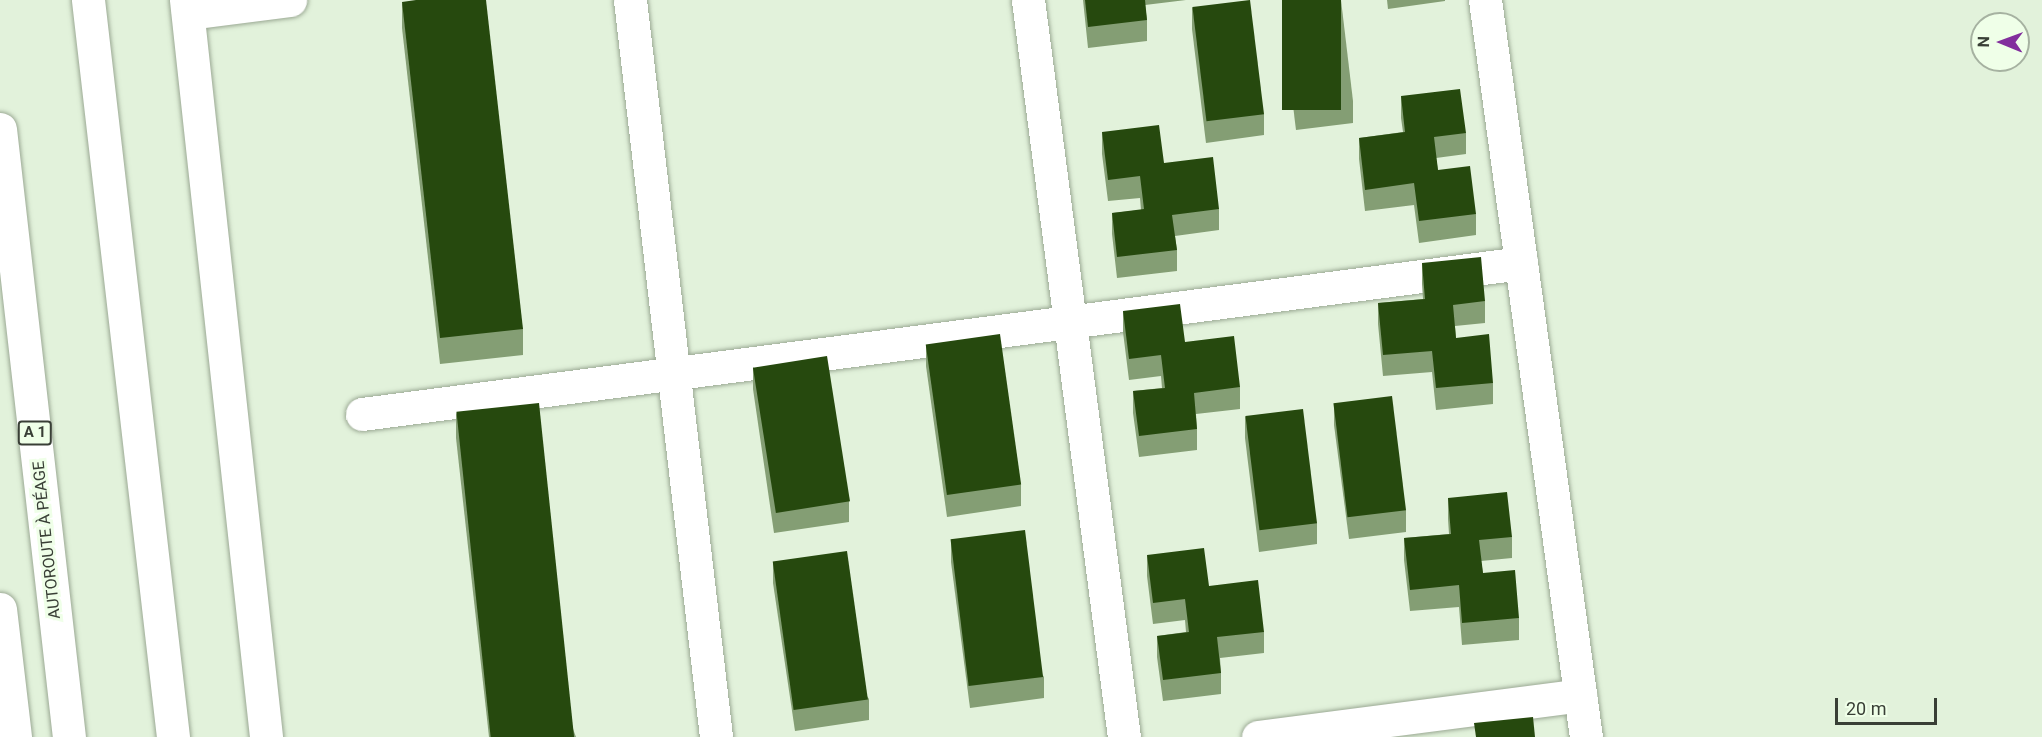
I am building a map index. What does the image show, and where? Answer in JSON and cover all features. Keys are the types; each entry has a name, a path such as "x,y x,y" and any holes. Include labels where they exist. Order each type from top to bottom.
{"main road":[{"path":"88,0 173,737"},
{"path":"266,737 187,6 290,0"},
{"path":"630,0 716,737"},
{"path":"1028,0 1124,737"},
{"path":"1485,0 1586,737"},
{"name":"AUTOROUTE À PÉAGE","path":"0,129 69,737"},
{"path":"362,414 1521,263"},
{"path":"0,609 15,737"},
{"path":"1258,737 1580,695"}],"building":[{"path":"486,0 523,329 440,338 402,2"},
{"path":"1085,0 1145,0 1147,20 1088,27"},
{"path":"1250,0 1264,114 1206,121 1192,7"},
{"path":"1282,0 1341,0 1341,110 1282,110"},
{"path":"1460,89 1466,133 1434,137 1438,170 1470,166 1476,214 1419,221 1414,183 1365,190 1359,138 1405,132 1401,96"},
{"path":"1159,125 1164,163 1213,157 1219,209 1172,215 1177,250 1117,257 1112,213 1144,209 1140,176 1108,180 1102,132"},
{"path":"1481,257 1485,301 1453,305 1456,338 1489,334 1493,383 1436,388 1432,351 1383,355 1378,303 1425,299 1422,263"},
{"path":"1180,304 1185,342 1234,336 1240,387 1194,393 1197,429 1139,436 1133,391 1165,388 1161,355 1129,359 1123,311"},
{"path":"1000,334 1021,485 947,495 926,344"},
{"path":"827,356 850,501 776,513 753,368"},
{"path":"1392,396 1406,510 1347,517 1333,403"},
{"path":"539,403 574,737 491,737 456,412"},
{"path":"1303,409 1317,523 1259,530 1245,416"},
{"path":"1507,492 1512,537 1479,540 1483,573 1515,570 1519,618 1462,623 1459,585 1410,590 1404,538 1451,534 1448,498"},
{"path":"1025,530 1043,677 969,686 951,539"},
{"path":"1204,548 1209,586 1258,580 1264,632 1217,637 1221,673 1163,680 1157,636 1189,632 1185,599 1153,603 1147,555"},
{"path":"847,551 868,700 794,710 773,561"},
{"path":"1533,717 1535,737 1476,737 1474,723"}]}
